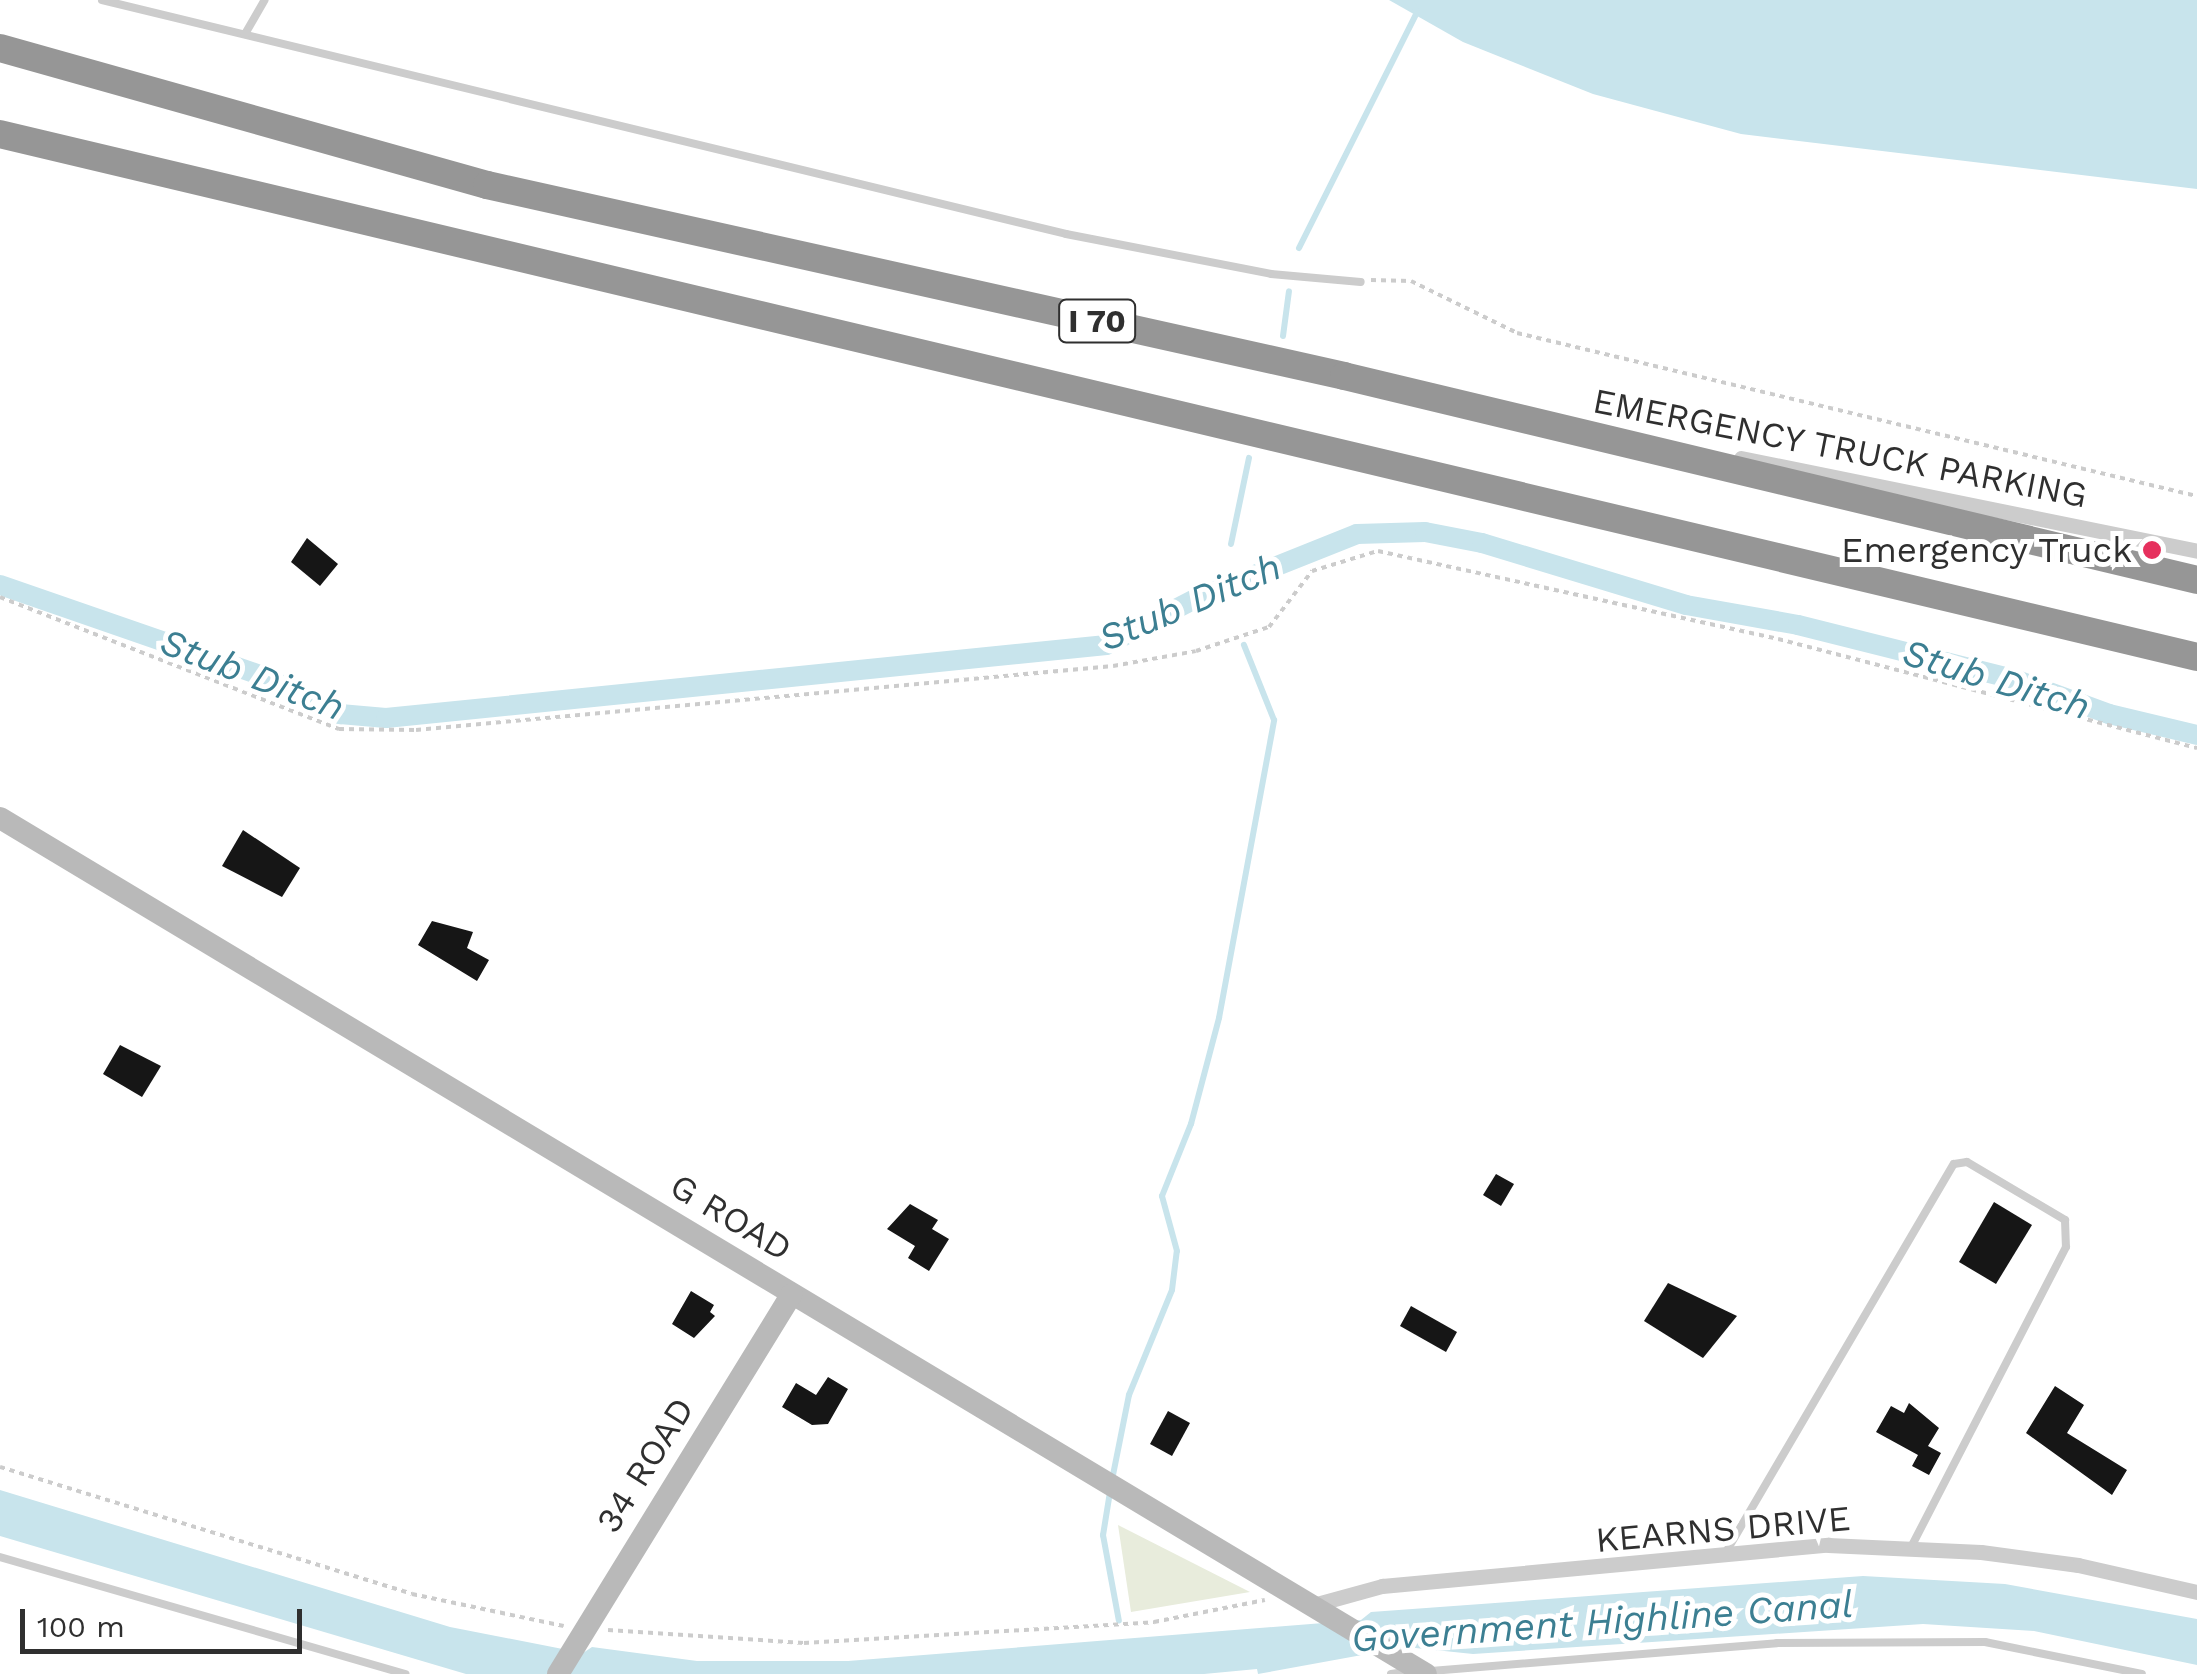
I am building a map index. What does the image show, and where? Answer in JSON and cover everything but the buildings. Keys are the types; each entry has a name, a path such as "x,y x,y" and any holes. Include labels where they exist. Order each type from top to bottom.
{"highway":[{"name":"I 70","path":"0,48 487,185 1471,407 2197,580"},
{"name":"I 70","path":"0,134 2197,657"}],"street":[{"name":"EMERGENCY TRUCK PARKING","path":"1471,407 2019,510 2197,552"},
{"name":"G ROAD","path":"0,818 1423,1672"},
{"name":"34 ROAD","path":"558,1674 792,1294"},
{"name":"KEARNS DRIVE","path":"1313,1605 1382,1586 1446,1578 1828,1545 1910,1548 2078,1564 2197,1592"}],"lane":[{"path":"102,0 1066,234 1271,274 1361,282"},
{"path":"245,34 266,0"},
{"path":"1724,1556 1954,1164 1967,1162 2066,1220 2066,1247 1910,1548"},
{"path":"0,1557 405,1674"},
{"path":"1392,1674 1472,1672 1777,1643 1985,1642 2142,1674"}],"path":[{"path":"1361,282 1411,281 1517,333 2197,496"},
{"path":"0,597 339,730 416,730 1078,669 1196,651 1268,628 1312,571 1378,551 1778,639 2197,748"},
{"path":"0,1468 412,1594 518,1621 586,1628 804,1643 1154,1622 1254,1605 1288,1590"}],"green space":[{"path":"1118,1525 1250,1592 1131,1612"}],"water":[{"path":"1389,0 2197,0 2197,189 1741,134 1593,94 1463,42"},
{"name":"Government Highline Canal","path":"0,1490 450,1627 583,1653 592,1647 697,1661 848,1661 1361,1620 1371,1612 1863,1576 2005,1584 2197,1619 2197,1665 2034,1631 1923,1624 1473,1654 1406,1647 1258,1674 1257,1669 1204,1674 466,1674 0,1536"}],"waterway":[{"path":"1299,248 1417,12 1411,0"},
{"path":"1283,336 1289,291"},
{"path":"1231,544 1249,458"},
{"name":"Stub Ditch","path":"0,585 265,677 340,714 386,718 1106,645 1197,598 1357,534 1425,532 1482,543 1686,605 1798,625 2017,680 2109,714 2197,735"},
{"path":"1112,1480 1129,1395 1172,1290 1177,1251 1162,1196 1191,1124 1219,1018 1274,720 1244,645"},
{"path":"1110,1492 1103,1535 1119,1621"}],"place":[{"name":"Emergency Truck","path":"2152,550"}]}
